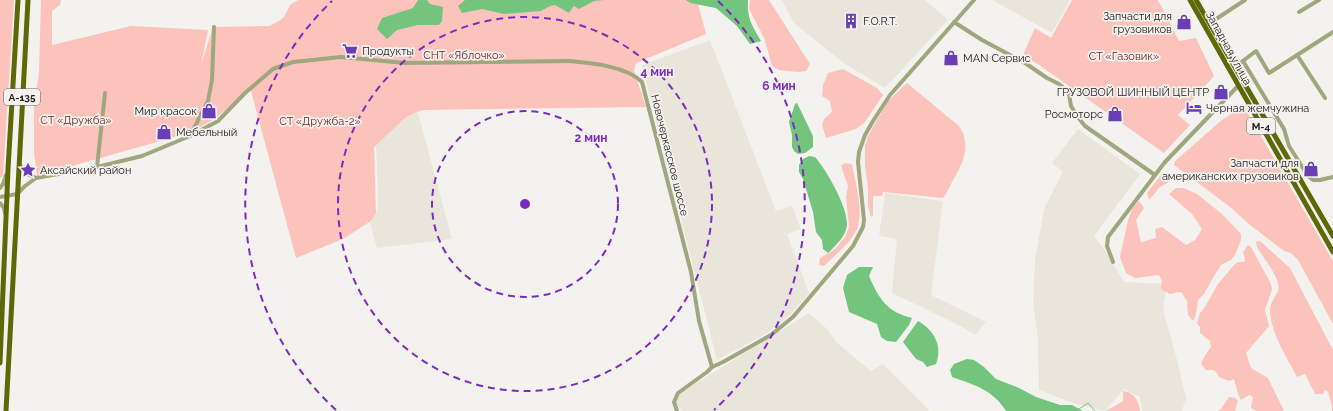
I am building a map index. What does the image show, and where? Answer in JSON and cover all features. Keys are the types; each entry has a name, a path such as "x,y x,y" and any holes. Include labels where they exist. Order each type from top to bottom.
{"main road":[{"name":"А-135","path":"0,362 8,169 18,0"},
{"name":"А-135","path":"6,411 28,0"},
{"name":"Западная улица","path":"1190,0 1333,252"},
{"name":"Западная улица","path":"1196,0 1333,236"},
{"path":"7,196 14,199 12,228 15,234"}],"street":[{"path":"677,411 674,402 678,393 712,367 770,335 793,317 853,246 863,227 863,208 858,162 859,152 865,135 881,107 890,95 974,0"},
{"path":"1210,23 1245,0"},
{"path":"1300,12 1319,0"},
{"path":"954,22 982,40 1025,63 1047,78 1059,84 1069,94 1071,106 1085,126 1155,175"},
{"path":"190,136 208,101 212,80 214,27"},
{"path":"1235,66 1256,51 1269,73 1333,32"},
{"path":"1297,55 1326,98"},
{"name":"Новочеркасское шоссе","path":"36,178 97,167 142,156 190,136 218,121 245,93 273,69 293,62 341,57 405,63 589,62 617,69 626,72 642,82 691,272 699,321 712,367"},
{"name":"Западная улица","path":"1243,61 1284,129 1289,146 1302,169 1313,180 1333,177"},
{"path":"1113,262 1107,246 1108,237 1165,162 1238,86"},
{"path":"97,167 105,93"},
{"path":"19,163 27,174 36,178"},
{"path":"0,188 4,184 8,169"},
{"path":"0,197 18,194 25,186 36,178"},
{"path":"0,203 4,208 6,218"}],"shaded area":[{"path":"418,0 427,0 430,4 443,7 442,21 439,25 418,25 397,30 387,39 377,29 382,18 413,8"},
{"path":"465,0 604,0 594,1 579,9 574,6 569,13 555,5 541,11 504,14 482,9 462,13 458,6"},
{"path":"686,0 748,0 749,17 761,41 750,44 737,26 716,8 690,3"},
{"path":"782,0 925,0 947,19 947,21 885,88 845,64 794,23"},
{"path":"992,0 1070,0 1052,33"},
{"path":"710,40 776,211 792,206 801,229 787,234 809,293 790,315 764,335 717,360 642,65"},
{"path":"797,103 813,136 813,147 805,153 798,154 792,147 792,135 789,122 795,104"},
{"path":"418,113 452,239 377,248 370,223 378,209 376,142 404,116"},
{"path":"1078,129 1140,174 1094,236 1102,246 1124,282 1167,284 1163,310 1186,398 1182,411 1142,411 1140,397 1124,389 1105,411 1073,403 1039,390 1038,339 1033,302 1035,261 1044,209 1063,172 1052,163"},
{"path":"809,156 815,157 836,189 846,217 847,228 845,232 828,253 823,249 822,240 816,232 813,212 803,179 799,172 799,165 803,159"},
{"path":"885,193 943,201 931,295 986,322 975,335 961,326 892,293 897,239 879,236"},
{"path":"859,267 873,267 869,276 880,298 896,312 912,318 909,325 896,342 887,341 881,337 877,324 849,312 843,288 847,275"},
{"path":"809,313 827,329 837,343 871,371 883,364 930,411 683,411 676,404 676,399 682,392"},
{"path":"918,321 929,329 938,345 938,357 936,364 927,367 923,362 916,359 903,342"},
{"path":"967,359 974,360 984,367 996,379 1019,388 1036,397 1060,405 1072,405 1083,411 1006,411 995,398 983,389 952,377 950,370 954,364"}],"green space":[{"path":"0,0 14,0 3,176 0,178"},
{"path":"41,0 61,0 60,5 52,11 52,45 131,26 208,30 201,65 213,27 269,26 284,17 290,5 298,0 697,0 706,34 636,63 634,71 646,107 422,110 406,117 374,147 376,213 371,221 343,239 296,258 251,91 245,93 216,118 192,132 37,176 34,153 34,108 39,71"},
{"path":"750,0 769,0 810,64 806,71 798,72 779,70 772,66 764,38 749,9"},
{"name":"СТ «Газовик»","path":"1072,0 1158,0 1179,41 1196,38 1214,76 1178,115 1190,125 1164,153 1023,55 1035,28 1051,38"},
{"path":"843,69 877,88 883,95 865,122 856,129 826,138 822,125 824,119 832,112 830,101 822,96 823,85 828,73"},
{"path":"907,83 959,126 965,140 964,154 960,168 943,198 883,192 882,196 873,196 873,216 871,217 868,206 865,146 868,136 888,101"},
{"path":"1240,108 1247,112 1333,261 1333,324 1298,260 1291,253 1284,251 1250,225 1230,207 1174,165 1175,161 1222,120"},
{"path":"845,163 852,164 858,196 860,214 859,222 857,229 846,244 824,266 819,265 820,258 835,249 845,237 849,227 846,197 848,186 841,166"},
{"path":"1165,173 1173,175 1169,182 1160,187 1149,200 1147,193 1161,175"},
{"path":"1176,188 1184,188 1197,194 1222,214 1241,234 1241,240 1235,255 1231,260 1221,265 1204,294 1198,300 1194,320 1192,320 1188,315 1187,301 1182,293 1179,292 1170,294 1161,289 1162,281 1159,275 1135,278 1126,273 1120,257 1128,220 1132,209 1139,201 1144,208 1136,220 1141,242 1156,238 1155,229 1162,227 1186,245 1195,240 1202,229 1192,214 1169,194"},
{"path":"1260,241 1290,268 1333,350 1333,411 1328,392 1325,390 1323,394 1315,394 1305,374 1297,377 1276,337 1271,320 1270,309 1278,291 1278,286 1275,275 1257,247 1256,242"},
{"path":"1248,245 1251,247 1270,282 1272,289 1265,310 1269,326 1246,353 1251,368 1268,378 1284,411 1256,411 1251,408 1253,397 1249,395 1241,400 1234,379 1229,381 1219,377 1216,372 1213,370 1206,370 1201,364 1211,347 1210,341 1200,333 1200,327 1197,324 1200,313 1218,284 1234,265 1238,262 1244,262 1245,259 1243,252"},
{"path":"1123,391 1133,395 1140,411 1106,411 1123,401"},
{"path":"1229,397 1235,398 1238,401 1235,411 1218,411 1221,409"}],"waterway":[{"path":"1079,409 1088,403 1095,411"}],"place":[{"name":"F.O.R.T.","path":"851,21"},
{"name":"Запчасти для грузовиков","path":"1184,22"},
{"name":"Продукты","path":"350,51"},
{"name":"MAN Сервис","path":"951,58"},
{"name":"ГРУЗОВОЙ ШИННЫЙ ЦЕНТР","path":"1221,92"},
{"name":"Черная жемчужина","path":"1194,108"},
{"name":"Мир красок","path":"209,111"},
{"name":"Росмоторс","path":"1115,114"},
{"name":"Мебельный","path":"164,132"},
{"name":"Запчасти для американских грузовиков","path":"1311,169"},
{"name":"Аксайский район","path":"28,170"}],"park label":[{"name":"СНТ «Яблочко»","path":"464,55"},
{"name":"СТ «Дружба»","path":"76,120"},
{"name":"СТ «Дружба-2»","path":"320,121"}]}
